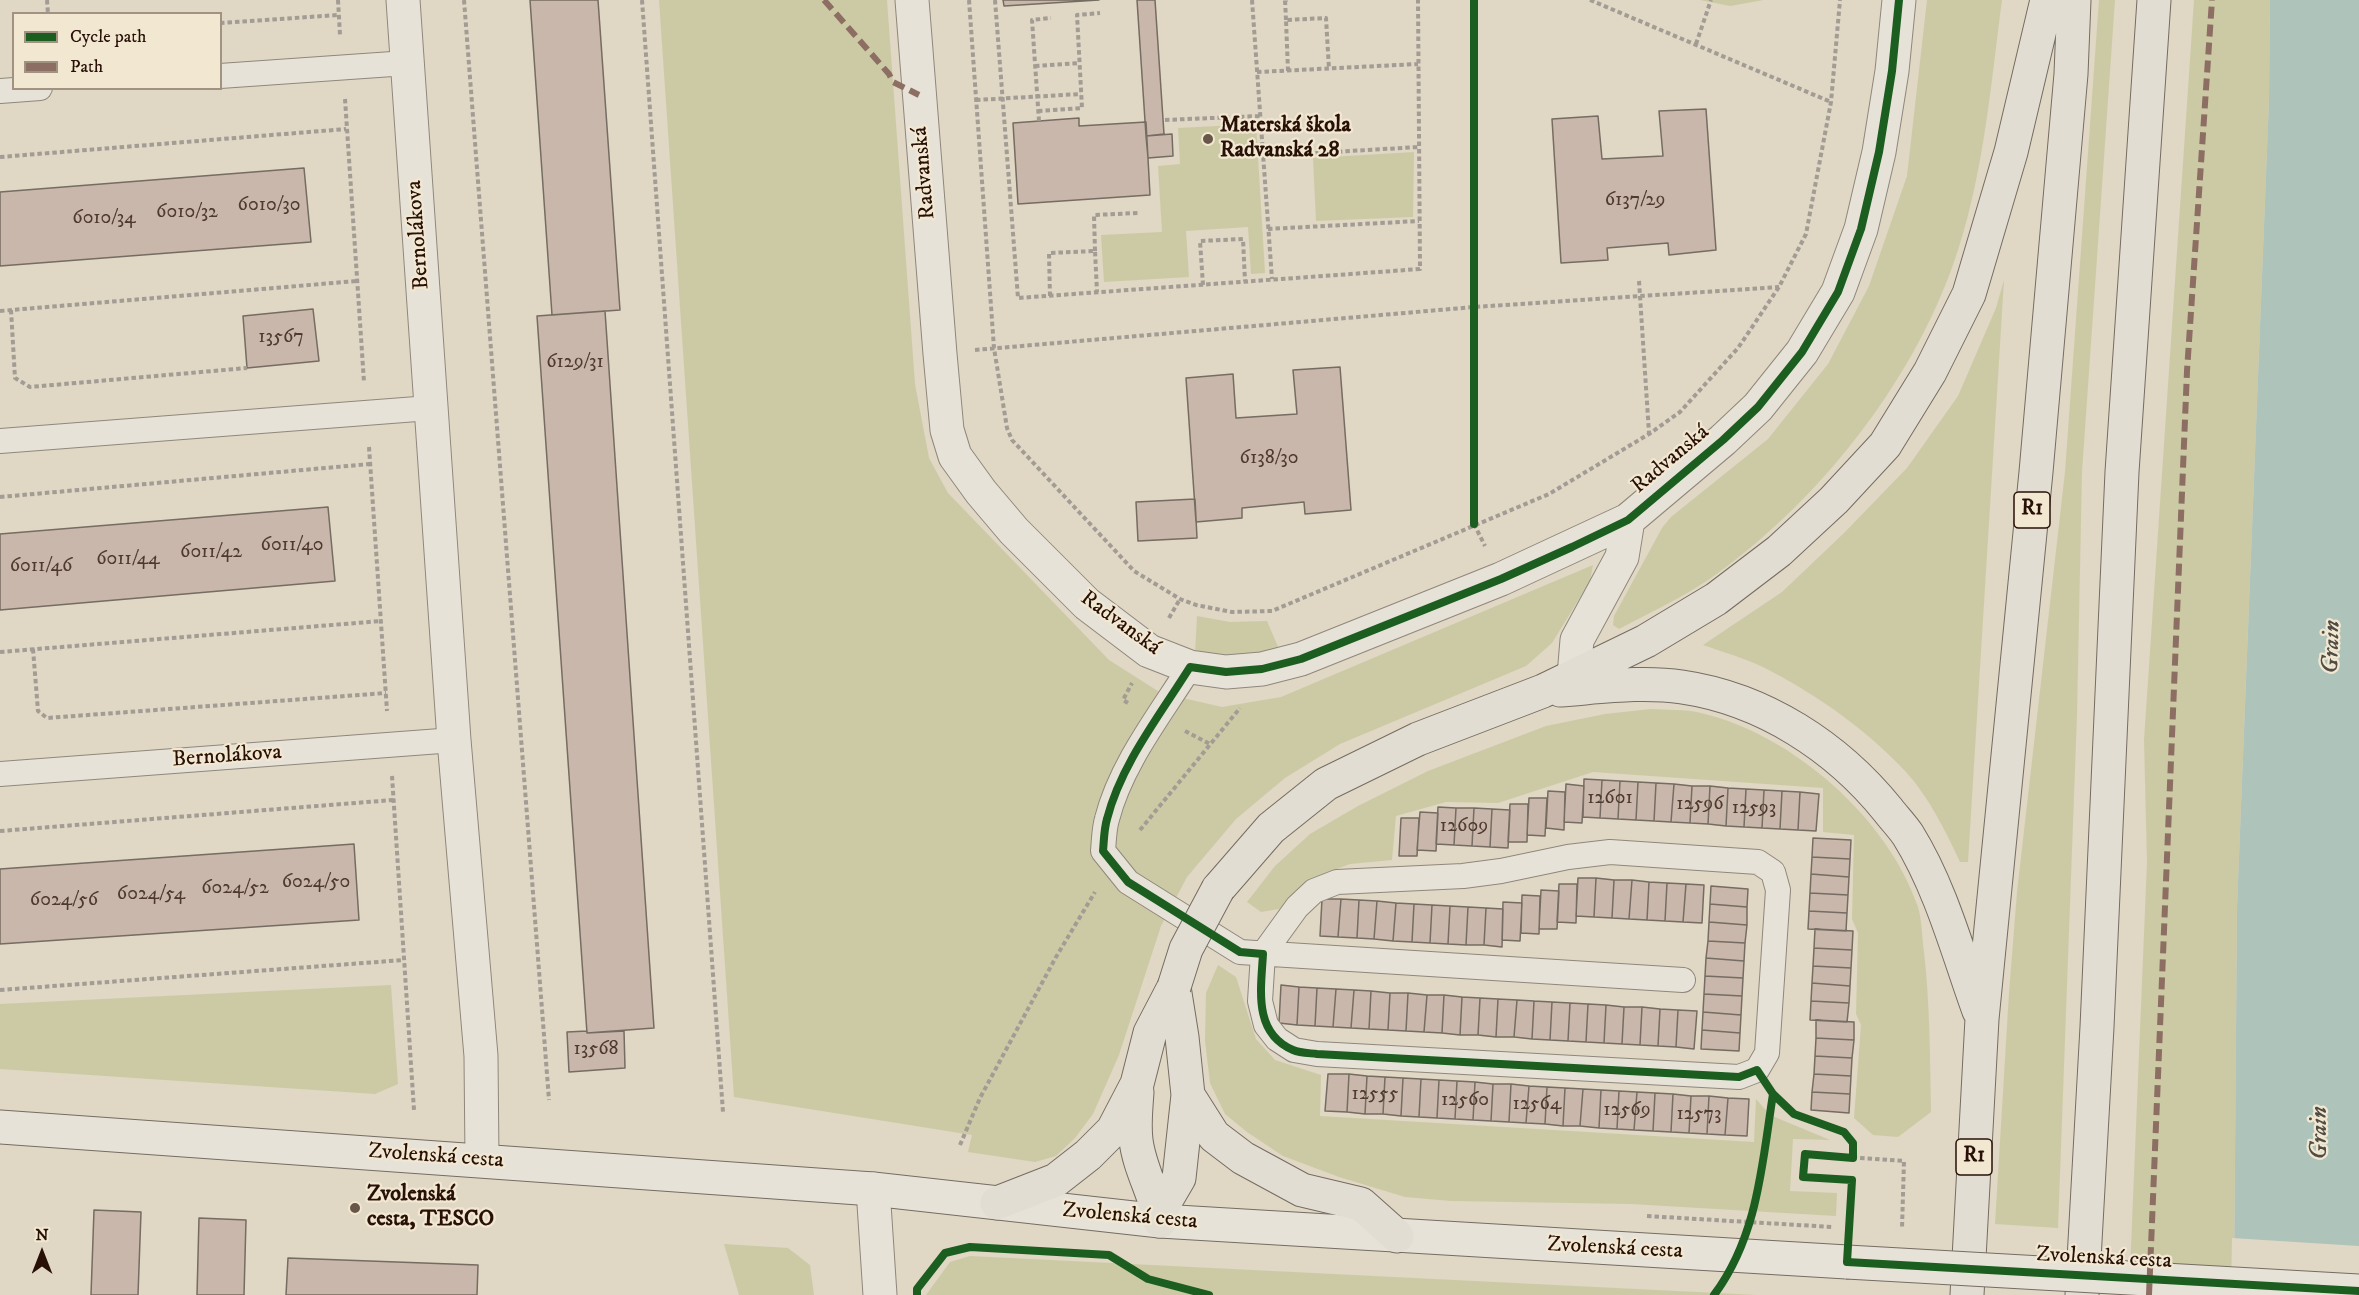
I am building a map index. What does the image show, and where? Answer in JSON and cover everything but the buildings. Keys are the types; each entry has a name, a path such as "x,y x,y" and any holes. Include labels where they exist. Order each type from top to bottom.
{"highway":[{"path":"998,1203 1056,1180 1089,1155 1113,1130 1137,1084 1150,1033 1174,987 1186,949 1218,889 1271,828 1326,784 1418,739 1543,691 1646,641 1716,599 1779,550 1834,500 1885,445 1930,372 1969,294 2011,153 2047,0"},
{"name":"R1","path":"1967,1295 1982,1019 2036,472 2070,86 2074,0"},
{"path":"2082,1295 2122,472 2154,0"},
{"path":"1543,691 1637,684 1682,687 1724,696 1766,712 1831,753 1868,785 1907,834 1933,885 1982,1019"},
{"path":"1160,1221 1165,1202 1179,1178 1188,1095 1174,987"},
{"path":"1137,1084 1136,1140 1146,1180 1156,1200 1160,1221"},
{"path":"1188,1095 1214,1136 1243,1158 1302,1190 1361,1204 1397,1236"}],"street":[{"name":"Bernolákova","path":"403,0 454,740 481,1056 482,1160"},
{"name":"Radvanská","path":"912,0 947,430 955,456 981,492 1014,531 1087,604 1149,651 1190,667 1226,672 1262,669 1301,659 1491,583 1628,520 1723,440 1758,407 1802,351 1839,292 1861,229 1879,152 1892,71 1899,0"},
{"path":"1574,676 1577,640 1622,557 1628,520"},
{"name":"Zvolenská cesta","path":"0,1127 873,1189 1160,1221 2359,1291"},
{"path":"873,1189 880,1295"}],"lane":[{"path":"222,76 407,63"},
{"path":"0,441 430,408"},
{"path":"1190,667 1116,790 1106,820 1103,851 1128,882 1240,952 1683,980"},
{"name":"Bernolákova","path":"0,774 454,740"},
{"path":"1610,852 1758,862 1773,872 1778,890 1767,1053 1757,1070 1740,1077 1317,1054 1294,1050 1277,1040 1266,1025 1260,1001 1263,954 1297,907 1314,891 1337,882 1463,876 1501,871 1568,857 1610,852"}],"path":[{"path":"338,0 414,1110"},
{"path":"464,0 549,1100"},
{"path":"642,0 723,1112"},
{"path":"969,0 994,348 1007,428 1012,440 1134,571 1180,599 1232,612 1272,611 1549,494 1649,434 1680,412 1738,348 1779,287 1806,234 1831,102 1840,0"},
{"path":"995,0 1018,298 1419,269 1418,0"},
{"path":"1252,0 1272,279"},
{"path":"1287,0 1285,0 1288,71"},
{"path":"1590,0 1831,102"},
{"path":"1696,44 1711,0"},
{"path":"1038,111 1082,108 1077,15 1100,13"},
{"path":"222,23 339,15"},
{"path":"1039,121 1032,20 1051,18"},
{"path":"1286,20 1326,18 1329,69"},
{"path":"1035,66 1079,63"},
{"path":"1257,72 1418,64"},
{"path":"976,100 1081,94"},
{"path":"1165,120 1260,116"},
{"path":"0,157 346,129"},
{"path":"1263,156 1419,147"},
{"path":"1097,292 1094,215 1138,213"},
{"path":"1268,229 1419,221"},
{"path":"1203,285 1200,241 1243,239 1245,281"},
{"path":"1050,296 1049,253 1095,251"},
{"path":"0,311 357,281"},
{"path":"1639,281 1649,434"},
{"path":"940,354 1474,308 1779,287"},
{"path":"1474,296 1474,319"},
{"path":"10,310 15,378 30,387 248,368"},
{"path":"0,497 370,464"},
{"path":"1474,513 1474,525"},
{"path":"1165,623 1180,599"},
{"path":"0,652 381,621"},
{"path":"33,649 38,711 47,717 386,693"},
{"path":"960,1145 980,1098 1056,957 1112,864 1253,692 1262,669"},
{"path":"0,831 393,800"},
{"path":"0,990 404,960"},
{"path":"1757,1070 1773,1094 1794,1114 1844,1132 1853,1143 1853,1158"},
{"path":"1771,1105 1773,1094"},
{"path":"1850,1216 1852,1180 1803,1177 1805,1154 1904,1161 1902,1239"},
{"path":"1747,1233 1753,1211"}],"shaded area":[{"path":"659,0 887,0 915,384 929,458 948,493 1109,660 1161,693 1222,707 1281,697 1593,565 1590,581 1552,643 1526,666 1340,744 1285,778 1236,819 1187,877 1161,926 1119,1055 1093,1114 1075,1138 1056,1156 1035,1162 968,1152 972,1135 734,1097"},
{"path":"1700,0 1764,0 1730,6"},
{"path":"1927,0 2002,0 1986,126 1967,220 1941,297 1919,342 1863,430 1795,508 1757,542 1707,581 1619,629 1613,625 1614,616 1662,528 1671,517 1768,439 1828,364 1869,286 1907,176"},
{"path":"2099,0 2115,0 2082,472 2077,715 2058,1228 1995,1224 2017,892 2065,472"},
{"path":"2194,0 2270,0 2269,100 2237,908 2234,1295 2129,1295 2147,862 2144,740"},
{"path":"1256,124 1265,273 1251,274 1248,227 1186,231 1189,277 1104,282 1101,235 1162,232 1158,166 1180,164 1178,128"},
{"path":"1414,152 1413,217 1316,221 1313,158"},
{"path":"2004,280 1968,862 1960,862 1922,792 1891,756 1874,741 1821,701 1783,678 1763,667 1703,645 1782,592 1907,468 1958,396 1996,308"},
{"path":"1197,616 1230,622 1267,621 1279,649 1223,659 1195,654"},
{"path":"1651,709 1695,712 1735,724 1769,740 1802,760 1832,784 1860,812 1884,842 1904,874 1918,907 1921,923 1929,1012 1931,1112 1898,1137 1873,1135 1854,1118 1861,1025 1856,1014 1858,933 1852,919 1854,835 1823,832 1823,788 1593,772 1498,803 1446,802 1396,816 1392,860 1350,864 1323,874 1279,909 1261,912 1247,902 1275,866 1310,834 1358,806 1428,771 1546,726 1605,714"},
{"path":"1218,965 1236,977 1256,1039 1275,1060 1321,1075 1320,1116 1754,1142 1756,1099 1770,1115 1830,1140 1793,1139 1790,1191 1837,1193 1836,1216 1631,1204 1451,1201 1405,1197 1339,1177 1283,1156 1225,1114 1210,1083 1205,1041 1206,993"},
{"path":"391,985 398,1084 375,1094 0,1069 0,1004"},
{"path":"724,1244 788,1248 810,1265 814,1295 739,1295"},
{"path":"970,1256 1757,1295 926,1295 950,1262"}],"water":[{"name":"Grain","path":"2270,0 2359,0 2359,1295 2234,1295 2237,908 2269,100"}],"pier":[{"path":"2232,1238 2359,1246 2359,1295 2231,1295"}],"marked path":[{"path":"824,0 889,74 893,82 919,95"},
{"path":"2149,1295 2187,371 2212,0"}],"cycle path":[{"path":"1474,0 1474,524"},
{"path":"1899,0 1892,71 1879,152 1861,229 1838,292 1802,352 1758,407 1723,440 1628,520 1572,547 1501,579 1301,659 1262,669 1226,672 1190,667 1142,740 1122,779 1106,823 1103,851 1128,882 1240,952 1263,954 1261,995 1265,1021 1271,1033 1280,1042 1296,1051 1739,1077 1757,1070 1773,1094 1794,1114 1844,1132 1853,1143 1853,1158 1805,1154 1803,1177 1852,1180 1847,1262 2359,1291"},
{"path":"1714,1295 1729,1272 1749,1224 1761,1173 1773,1094"},
{"path":"917,1295 917,1289 945,1253 970,1247 1109,1255 1148,1279 1209,1295"}],"place":[{"name":"Materská škola Radvanská 28","path":"1208,139"},
{"name":"Zvolenská cesta, TESCO","path":"355,1208"}]}
